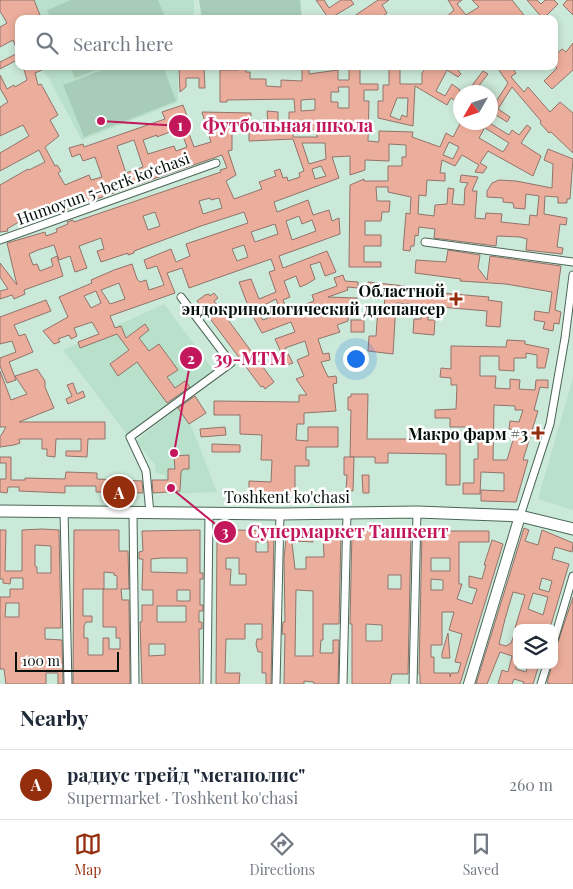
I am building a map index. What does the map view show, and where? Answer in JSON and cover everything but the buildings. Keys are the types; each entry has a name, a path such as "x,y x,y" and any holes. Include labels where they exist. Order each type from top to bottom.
{"main road":[{"name":"Toshkent ko'chasi","path":"0,512 280,514 417,512 520,516 573,529"}],"street":[{"name":"Humoyun 5-berk koʻchasi","path":"0,240 216,163"},
{"path":"425,242 573,262"},
{"path":"469,684 550,424 573,275"},
{"path":"150,513 146,471 130,437 231,363 181,297"},
{"path":"64,511 68,684"},
{"path":"343,684 347,512"},
{"path":"413,684 417,512"},
{"path":"133,513 135,684"},
{"path":"207,684 210,513"},
{"path":"276,684 280,514"},
{"path":"558,627 573,576"},
{"path":"541,684 546,669"}],"shaded area":[{"path":"8,0 194,0 194,15 17,15"},
{"path":"71,0 158,0 164,15 49,15 47,10"},
{"path":"199,0 300,0 302,15 201,15"},
{"path":"41,70 178,70 178,102 82,140 48,77"},
{"path":"72,70 96,70 75,78"},
{"path":"102,70 164,70 176,101 84,137 63,85"},
{"path":"164,304 215,372 128,436 63,350"},
{"path":"573,378 573,510 538,499"},
{"path":"178,407 190,423 217,492 166,494 165,475 156,473 155,465 136,441"}],"place":[{"name":"Футбольная школа","path":"101,121"},
{"name":"Областной эндокринологический диспансер","path":"456,299"},
{"name":"Макро фарм #3","path":"538,433"},
{"name":"39-MTM","path":"174,453"},
{"name":"Супермаркет Ташкент","path":"171,488"},
{"name":"радиус трейд \"мегаполис\"","path":"119,492"}]}
